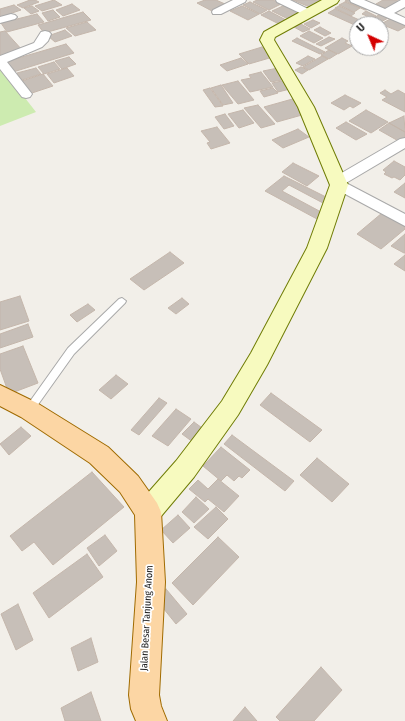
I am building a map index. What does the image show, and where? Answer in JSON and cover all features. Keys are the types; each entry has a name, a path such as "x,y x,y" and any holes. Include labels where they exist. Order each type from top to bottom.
{"main road":[{"path":"0,395 29,410 99,455 129,484 148,512"},
{"name":"Jalan Besar Tanjung Anom","path":"148,512 151,582 144,695 146,709 152,721"}],"street":[{"path":"217,12 241,0"},
{"path":"281,0 308,13"},
{"path":"332,0 269,35 267,40 306,107 338,183 405,221"},
{"path":"355,0 405,22"},
{"path":"386,14 405,2"},
{"path":"26,94 0,61 38,46 45,34"},
{"path":"148,512 185,469 230,408 259,359 317,248 338,183 405,142"}],"lane":[{"path":"29,410 71,351 122,301"}],"green space":[{"path":"0,66 36,112 0,126"}],"building":[{"path":"30,0 39,2 23,8 17,5"},
{"path":"54,0 62,5 42,11 35,6"},
{"path":"205,0 216,0 225,4 212,11 197,3"},
{"path":"257,0 273,0 281,4 269,10 253,2"},
{"path":"293,0 328,0 312,8"},
{"path":"354,0 370,7 365,10 345,1"},
{"path":"383,0 396,0 402,3 390,10 376,4"},
{"path":"250,2 267,10 260,14 243,5"},
{"path":"345,2 360,8 354,12 339,5"},
{"path":"72,4 80,10 63,16 56,10"},
{"path":"14,5 21,10 0,17 0,9"},
{"path":"285,5 303,13 290,20 272,11"},
{"path":"32,6 39,11 31,14 24,8"},
{"path":"242,6 259,14 248,20 230,11"},
{"path":"339,6 355,13 351,16 335,8"},
{"path":"335,9 350,16 349,16 349,22 328,13"},
{"path":"53,10 60,17 48,21 42,13"},
{"path":"269,11 286,20 279,24 261,15"},
{"path":"366,11 376,16 367,16 362,14"},
{"path":"83,12 91,20 44,33 38,25"},
{"path":"382,13 388,16 377,16"},
{"path":"37,14 44,22 7,32 1,23"},
{"path":"392,18 405,24 405,27 398,31 389,27 389,20"},
{"path":"313,20 320,23 311,28 304,24"},
{"path":"87,22 96,30 75,36 66,28"},
{"path":"301,24 310,29 303,32 294,27"},
{"path":"320,27 331,33 325,36 314,30"},
{"path":"65,30 72,36 55,42 48,36"},
{"path":"5,31 23,51 3,57 0,54 0,32"},
{"path":"309,31 323,38 314,43 300,36"},
{"path":"329,37 335,39 321,46 316,44"},
{"path":"297,38 325,52 320,54 292,41"},
{"path":"342,38 348,41 345,43 349,45 349,48 338,54 325,48"},
{"path":"66,44 74,53 13,72 5,62"},
{"path":"262,47 273,57 249,64 239,54"},
{"path":"329,50 337,54 329,59 321,55"},
{"path":"308,56 315,59 303,66 296,63"},
{"path":"322,56 328,59 309,70 303,67"},
{"path":"69,57 76,64 62,69 55,61"},
{"path":"241,58 248,64 227,71 220,65"},
{"path":"54,62 60,69 44,74 38,67"},
{"path":"301,67 308,70 302,74 295,70"},
{"path":"36,68 41,74 22,80 17,73"},
{"path":"67,68 74,76 54,83 47,74"},
{"path":"278,68 287,79 271,82 263,71"},
{"path":"261,72 273,87 250,92 241,80 251,78 249,75"},
{"path":"43,74 53,86 29,94 19,82"},
{"path":"287,80 294,88 278,92 272,83"},
{"path":"238,81 254,100 238,104 222,85"},
{"path":"221,85 233,103 223,105 211,88"},
{"path":"210,88 223,106 215,107 203,90"},
{"path":"273,88 278,93 264,97 260,91"},
{"path":"385,90 391,94 398,90 405,94 405,112 382,100 387,97 380,93"},
{"path":"345,95 361,103 353,108 350,106 344,110 331,103"},
{"path":"296,98 301,109 298,110 302,115 277,122 264,107"},
{"path":"258,105 275,124 261,128 244,108"},
{"path":"243,110 254,123 239,128 228,114"},
{"path":"366,110 388,122 371,133 349,121"},
{"path":"225,114 234,126 224,129 215,117"},
{"path":"404,116 405,132 389,123"},
{"path":"346,122 367,134 356,140 336,128"},
{"path":"389,123 405,132 405,141 402,143 379,130"},
{"path":"217,127 230,143 211,149 207,143 210,142 201,131"},
{"path":"298,129 309,137 283,148 272,140"},
{"path":"394,161 405,167 405,175 400,180 384,174 386,172 383,170"},
{"path":"293,163 319,176 307,186 282,172"},
{"path":"284,176 328,198 323,203 289,185 282,191 323,213 317,219 265,191"},
{"path":"405,183 405,198 394,192"},
{"path":"382,213 405,227 405,229 381,249 357,234"},
{"path":"405,234 405,253 404,253 391,246"},
{"path":"170,252 184,263 144,290 130,279"},
{"path":"405,255 405,271 394,264"},
{"path":"20,296 29,321 0,330 0,302"},
{"path":"182,298 189,304 176,314 168,308"},
{"path":"88,304 95,310 77,322 70,315"},
{"path":"28,324 33,337 0,348 0,334"},
{"path":"23,346 38,383 9,394 0,369 0,354"},
{"path":"116,375 128,384 111,399 99,390"},
{"path":"271,393 322,430 310,442 260,405"},
{"path":"159,398 167,403 139,435 131,430"},
{"path":"176,409 191,419 168,446 152,436"},
{"path":"194,422 209,433 197,445 182,434"},
{"path":"21,427 31,436 9,455 0,444"},
{"path":"232,435 294,481 285,491 224,444"},
{"path":"221,447 250,470 242,478 239,476 234,481 227,475 221,481 203,466"},
{"path":"317,458 349,484 332,502 300,475"},
{"path":"92,472 124,507 53,565 34,542 22,551 10,536"},
{"path":"218,479 239,496 224,512 208,499 205,502 189,489 198,480 208,489"},
{"path":"196,497 209,509 194,523 182,512"},
{"path":"216,507 228,519 208,539 194,527"},
{"path":"178,515 190,528 173,543 161,530"},
{"path":"105,535 117,551 99,566 87,548"},
{"path":"218,537 239,557 193,605 172,583"},
{"path":"87,554 103,577 49,618 33,593"},
{"path":"166,589 187,614 176,624 155,598"},
{"path":"18,604 33,640 16,650 1,614"},
{"path":"91,638 98,662 78,671 71,648"},
{"path":"321,667 342,690 314,721 280,721 276,717"},
{"path":"91,692 101,721 65,721 61,708"},
{"path":"245,707 257,721 233,721"}]}
